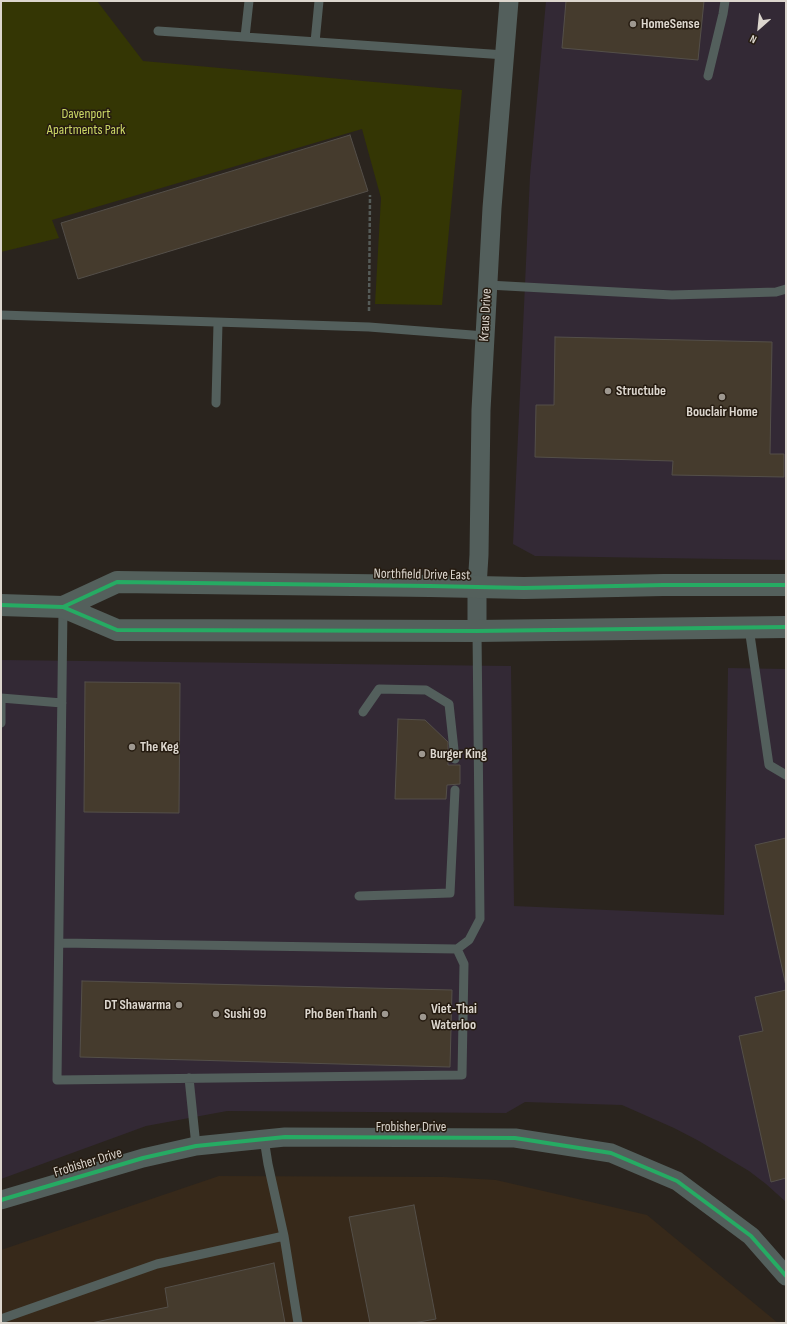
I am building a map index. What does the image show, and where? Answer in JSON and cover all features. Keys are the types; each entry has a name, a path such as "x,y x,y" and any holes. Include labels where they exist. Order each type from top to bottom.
{"main road":[{"name":"Northfield Drive East","path":"63,607 117,582 524,588 664,585 786,585"},
{"name":"Northfield Drive East","path":"1,605 63,607 117,630 477,631 786,627"}],"street":[{"name":"Kraus Drive","path":"477,631 481,410 492,208 509,1"},
{"name":"Frobisher Drive","path":"1,1200 143,1158 196,1146 285,1137 516,1138 611,1153 676,1181 751,1236 786,1276"}],"lane":[{"path":"246,37 249,1"},
{"path":"315,42 319,1"},
{"path":"708,76 725,1"},
{"path":"158,31 505,55"},
{"path":"488,285 672,295 776,292 786,289"},
{"path":"1,315 369,327 485,336"},
{"path":"216,403 218,323"},
{"path":"63,607 60,943 57,1080 462,1075 464,964 457,949"},
{"path":"749,628 769,765 786,775"},
{"path":"60,943 457,949 469,940 480,919 477,631"},
{"path":"363,712 379,689 426,690 449,704 456,759"},
{"path":"1,723 1,698 62,703"},
{"path":"359,896 450,893 456,790"},
{"path":"189,1078 196,1146"},
{"path":"264,1139 284,1236 298,1323"},
{"path":"1,1319 157,1264 284,1236"}],"path":[{"path":"369,327 370,195"}],"shaded area":[{"path":"546,1 786,1 786,560 535,556 513,544 530,176"},
{"path":"1,660 511,666 514,906 724,915 728,668 786,669 786,1202 749,1171 699,1141 622,1105 525,1102 506,1113 227,1111 146,1126 1,1179"},
{"path":"219,1176 444,1177 496,1180 647,1215 778,1323 1,1323 1,1250"}],"green space":[{"name":"Davenport Apartments Park","path":"1,1 97,1 143,61 462,90 442,305 375,304 381,198 362,129 52,220 59,238 1,252"}],"building":[{"name":"HomeSense","path":"566,1 704,1 698,60 562,48"},
{"path":"350,135 368,191 78,279 61,223"},
{"path":"555,337 772,342 770,454 784,454 784,477 672,475 673,461 535,457 536,405 554,405"},
{"name":"The Keg","path":"85,682 180,683 179,813 84,812"},
{"name":"Burger King","path":"398,719 425,720 448,742 448,765 460,765 460,784 447,785 446,799 395,799"},
{"path":"786,838 786,986 755,845"},
{"path":"82,981 452,990 450,1067 80,1057"},
{"path":"786,990 786,1178 771,1182 739,1036 763,1031 755,997"},
{"path":"414,1205 436,1319 413,1323 370,1323 349,1217"},
{"path":"274,1263 285,1323 91,1323 168,1307 165,1288"}],"cycle path":[{"path":"63,607 117,582 524,588 663,585 786,585"},
{"path":"1,605 63,607 117,630 477,631 786,627"},
{"path":"1,1200 143,1158 196,1146 285,1137 515,1138 611,1153 677,1181 751,1236 786,1276"}],"place":[{"name":"HomeSense","path":"633,24"},
{"name":"Structube","path":"608,391"},
{"name":"Bouclair Home","path":"722,397"},
{"name":"The Keg","path":"132,747"},
{"name":"Burger King","path":"422,754"},
{"name":"DT Shawarma","path":"179,1005"},
{"name":"Sushi 99","path":"216,1014"},
{"name":"Pho Ben Thanh","path":"385,1014"},
{"name":"Viet-Thai Waterloo","path":"423,1017"}]}
